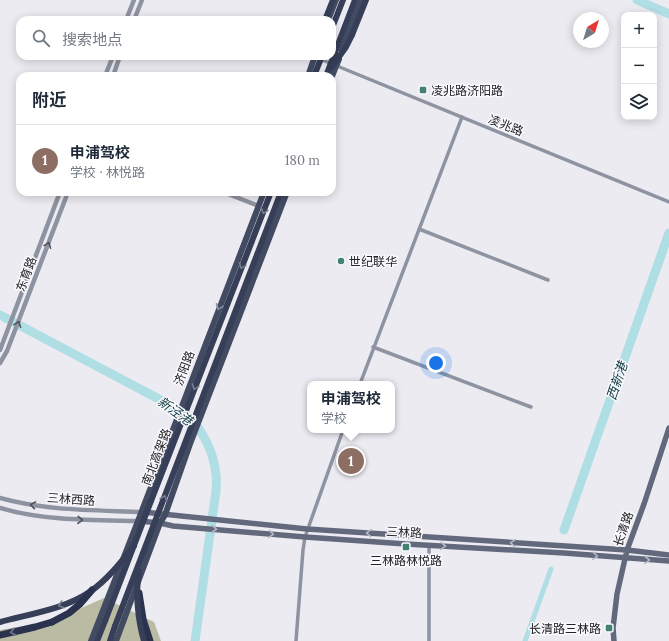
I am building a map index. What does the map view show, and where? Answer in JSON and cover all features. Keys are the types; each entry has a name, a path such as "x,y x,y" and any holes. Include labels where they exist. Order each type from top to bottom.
{"highway":[{"path":"327,16 333,0"},
{"path":"336,18 343,0"},
{"path":"336,50 355,0"},
{"path":"329,72 346,47 366,0"},
{"path":"315,72 316,60"},
{"path":"316,72 321,60"},
{"path":"328,72 332,60"},
{"name":"南北高架路","path":"97,641 269,196"},
{"name":"南北高架路","path":"110,641 279,196"},
{"path":"0,635 52,622 69,613 80,604 134,546"},
{"path":"141,558 138,575 138,609 141,632 144,641"},
{"path":"138,586 143,618 150,641"},
{"path":"0,622 64,605 92,590"}],"main road":[{"path":"330,16 336,0"},
{"path":"333,72 361,0"},
{"path":"310,72 314,60"},
{"name":"济阳路","path":"91,641 263,196"},
{"path":"116,641 285,196"},
{"name":"长清路","path":"614,641 613,628 615,609 627,550 669,428"},
{"name":"三林路","path":"142,512 307,529 627,550 669,555"},
{"name":"三林路","path":"138,521 173,526 305,537 669,561"}],"street":[{"path":"128,16 134,0"},
{"path":"136,16 142,0"},
{"path":"107,72 111,60"},
{"path":"114,72 119,60"},
{"name":"凌兆路","path":"325,60 669,202"},
{"path":"361,381 462,117"},
{"name":"东育路","path":"0,350 58,196"},
{"name":"东育路","path":"0,363 11,341 66,196"},
{"path":"233,196 259,206"},
{"path":"419,229 548,280"},
{"path":"374,347 531,407"},
{"path":"296,641 305,537 342,433"},
{"name":"三林西路","path":"0,498 18,503 49,508 142,512"},
{"name":"三林西路","path":"0,508 42,517 138,521"},
{"path":"429,545 429,641"}],"green space":[{"path":"104,598 154,622 161,641 0,641 0,630 52,621"}],"waterway":[{"path":"637,0 669,14"},
{"name":"西新港","path":"564,530 669,233"},
{"name":"新泾港","path":"0,315 172,406 188,417 199,429 207,443 213,459 216,475 216,491 195,641"},
{"path":"525,641 551,569"}],"place":[{"name":"凌兆路济阳路","path":"423,90"},
{"name":"世纪联华","path":"341,261"},
{"name":"申浦驾校","path":"351,461"},
{"name":"三林路林悦路","path":"406,547"},
{"name":"长清路三林路","path":"609,628"}]}
